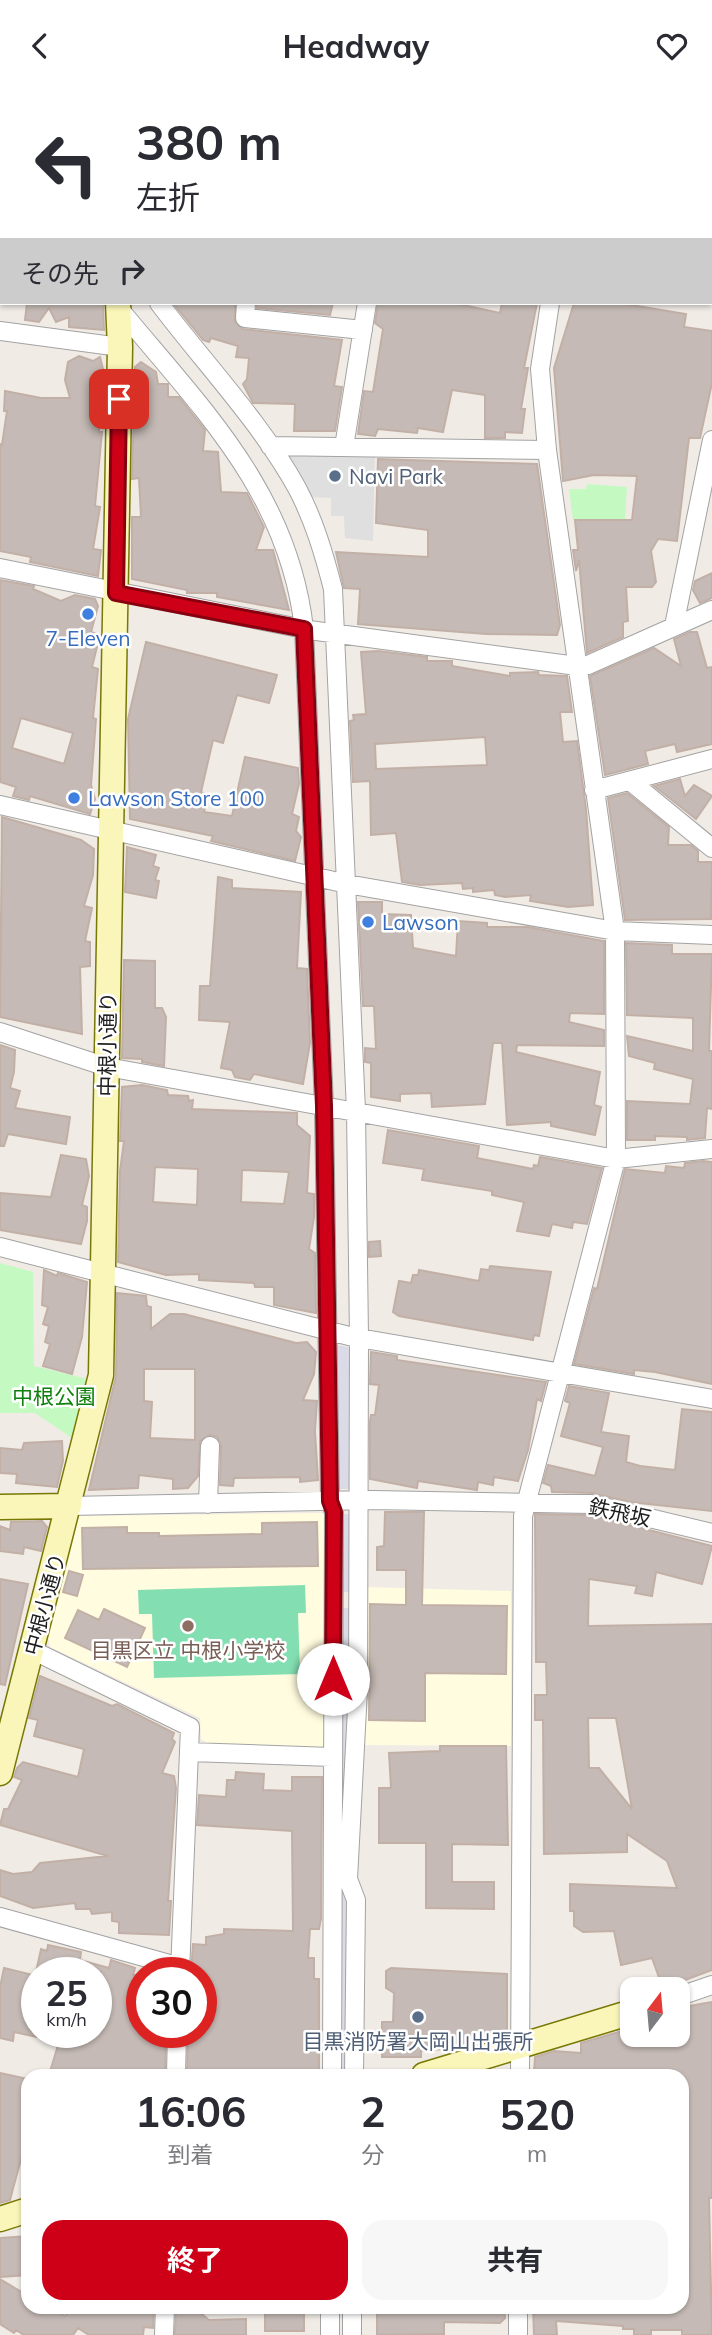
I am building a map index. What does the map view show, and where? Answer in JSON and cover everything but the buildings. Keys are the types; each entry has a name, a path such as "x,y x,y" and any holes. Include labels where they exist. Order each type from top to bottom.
{"street":[{"name":"中根小通り","path":"0,1773 101,1375 120,347 117,305"},
{"path":"118,305 187,388 234,451 268,504 299,589 307,630 327,1106 330,1331 358,1690 348,1879 356,1900 354,2069"},
{"path":"161,305 270,446 297,488 321,543 333,589 353,1111 356,1338 345,1500 334,1512 332,2069"},
{"path":"246,305 245,318 363,330"},
{"path":"344,447 367,305"},
{"path":"520,2069 523,1516 616,1159 615,931 547,450 540,369 550,305"},
{"path":"0,331 120,347"},
{"path":"674,625 712,440"},
{"path":"270,446 547,450"},
{"path":"0,568 307,630 577,666 587,665 712,610"},
{"path":"594,790 712,759"},
{"path":"630,781 712,848"},
{"path":"0,805 344,884 615,931 712,935"},
{"path":"0,1032 107,1067 616,1159 712,1149"},
{"path":"0,1247 356,1338 712,1399"},
{"path":"208,1504 210,1446"},
{"name":"鉄飛坂","path":"69,1506 345,1500 591,1504 712,1533"},
{"path":"0,1507 69,1506"},
{"path":"32,1650 190,1727 181,1957"},
{"path":"190,1752 332,1757"},
{"path":"0,1917 136,1957"},
{"path":"690,1993 712,1985"},
{"path":"443,2069 620,2015"},
{"path":"176,2069 177,2048"},
{"path":"0,2219 21,2212"},
{"path":"164,2335 165,2314"},
{"path":"330,2314 330,2335"},
{"path":"352,2314 352,2335"},
{"path":"518,2314 518,2335"}],"shaded area":[{"name":"Navi Park","path":"281,452 375,455 373,541 345,538 344,516 331,516 331,498 307,497"},
{"path":"331,1344 353,1348 354,1489 335,1489"},
{"name":"目黒区立 中根小学校","path":"322,1513 327,1519 327,1612 364,1612 364,1587 511,1591 511,1746 363,1745 364,1621 322,1748 210,1745 201,1739 200,1718 50,1647 47,1633 79,1516"},
{"path":"339,1514 352,1514 352,1592 338,1592"},
{"path":"339,1608 351,1608 344,1886 350,1903 349,2069 336,2069"}],"green space":[{"path":"587,484 627,487 625,522 573,520 569,489 586,489"},
{"name":"中根公園","path":"0,1263 33,1272 34,1366 88,1379 72,1438 35,1413 0,1413"},
{"path":"305,1585 306,1613 298,1613 300,1674 154,1678 152,1614 139,1614 138,1590"}],"place":[{"name":"Navi Park","path":"335,476"},
{"name":"7-Eleven","path":"88,614"},
{"name":"Lawson Store 100","path":"74,798"},
{"name":"Lawson","path":"368,922"},
{"name":"目黒区立 中根小学校","path":"188,1626"},
{"name":"目黒消防署大岡山出張所","path":"418,2017"}],"route":[{"path":"119,399 116,593 304,629 324,1106 330,1501 334,1512 333,1679"}]}
